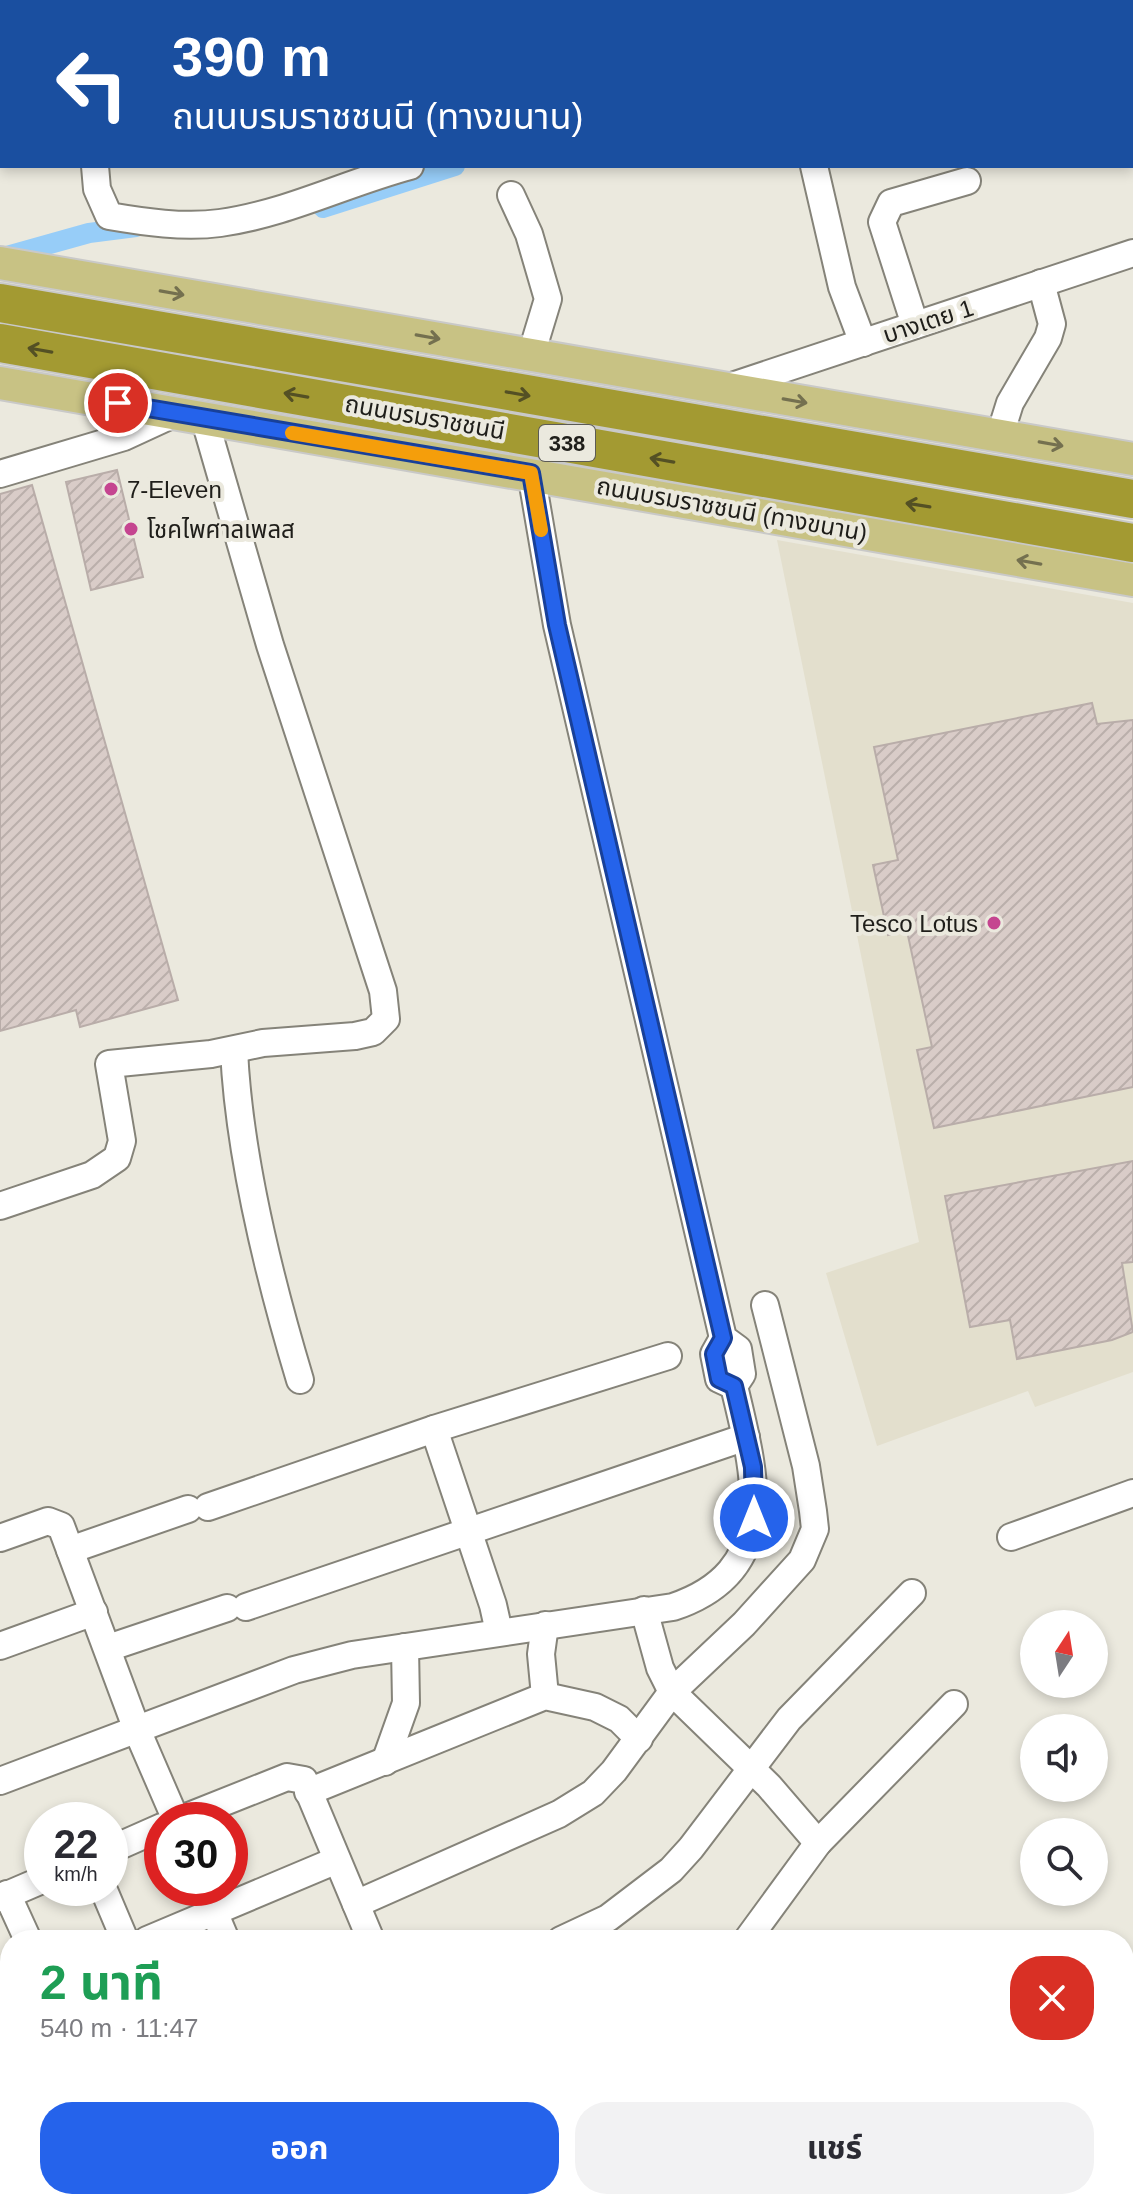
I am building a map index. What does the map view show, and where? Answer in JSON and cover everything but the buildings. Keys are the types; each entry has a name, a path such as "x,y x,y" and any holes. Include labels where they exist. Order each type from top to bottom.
{"highway":[{"name":"ถนนบรมราชชนนี","path":"0,303 1133,499"},
{"name":"ถนนบรมราชชนนี","path":"0,343 1133,543"},
{"path":"945,465 1133,476"},
{"path":"967,513 1133,566"}],"main road":[{"path":"0,263 1133,459"},
{"name":"ถนนบรมราชชนนี (ทางขนาน)","path":"0,383 1133,580"}],"street":[{"path":"95,168 97,189 109,216 203,224 263,215 404,168"},
{"path":"814,168 842,287 863,343"},
{"path":"915,325 882,222 885,211 891,203 967,181"},
{"path":"511,195 534,247 548,299 531,355"},
{"name":"บางเตย 1","path":"723,389 1133,253"},
{"path":"1000,435 1010,403 1048,338 1052,324 1041,283"},
{"path":"0,474 190,415 270,645 387,1013 382,1027 373,1032 109,1064 122,1141 117,1158 92,1175 0,1206"},
{"path":"0,1781 294,1670 352,1655 644,1610 701,1597 720,1585 736,1564 754,1518 753,1467 734,1386 719,1379 714,1354 723,1338 557,625 531,473"},
{"path":"234,1050 239,1102 264,1246 300,1380"},
{"path":"356,1904 559,1814 593,1793 639,1739 672,1692 744,1624 802,1560 815,1529 806,1466 765,1305"},
{"path":"70,1550 434,1429 668,1356"},
{"path":"434,1429 499,1632"},
{"path":"108,1648 469,1533 746,1437"},
{"path":"1011,1537 1133,1493"},
{"path":"0,1538 55,1521 61,1526 137,1730 169,1802"},
{"path":"582,1930 608,1918 648,1891 691,1848 789,1719 912,1593"},
{"path":"644,1610 660,1668 672,1692 750,1768 818,1843"},
{"path":"0,1646 94,1612"},
{"path":"545,1625 541,1654 545,1696"},
{"path":"385,1762 406,1703 405,1647"},
{"path":"308,1792 545,1696 595,1707 619,1719 639,1739"},
{"path":"754,1930 818,1843 954,1704"},
{"path":"223,1802 287,1777 304,1780 367,1930"},
{"path":"248,1888 337,1860"},
{"path":"23,1930 4,1896 24,1888"},
{"path":"111,1906 121,1930"},
{"path":"162,1930 199,1906"},
{"path":"211,1906 222,1930"}],"shaded area":[{"name":"Tesco Lotus","path":"777,540 1133,603 1133,1372 1035,1407 1028,1391 877,1446 826,1273 919,1242"}],"waterway":[{"path":"323,208 449,168"},
{"path":"0,258 89,233 136,227"}],"slow traffic":[{"path":"292,433 531,473 541,530"}],"place":[{"name":"7-Eleven","path":"111,489"},
{"name":"โชคไพศาลเพลส","path":"131,529"},
{"name":"Tesco Lotus","path":"994,923"}],"route":[{"path":"118,403 531,473 557,625 723,1338 714,1354 719,1379 734,1386 753,1467 754,1518"}]}
